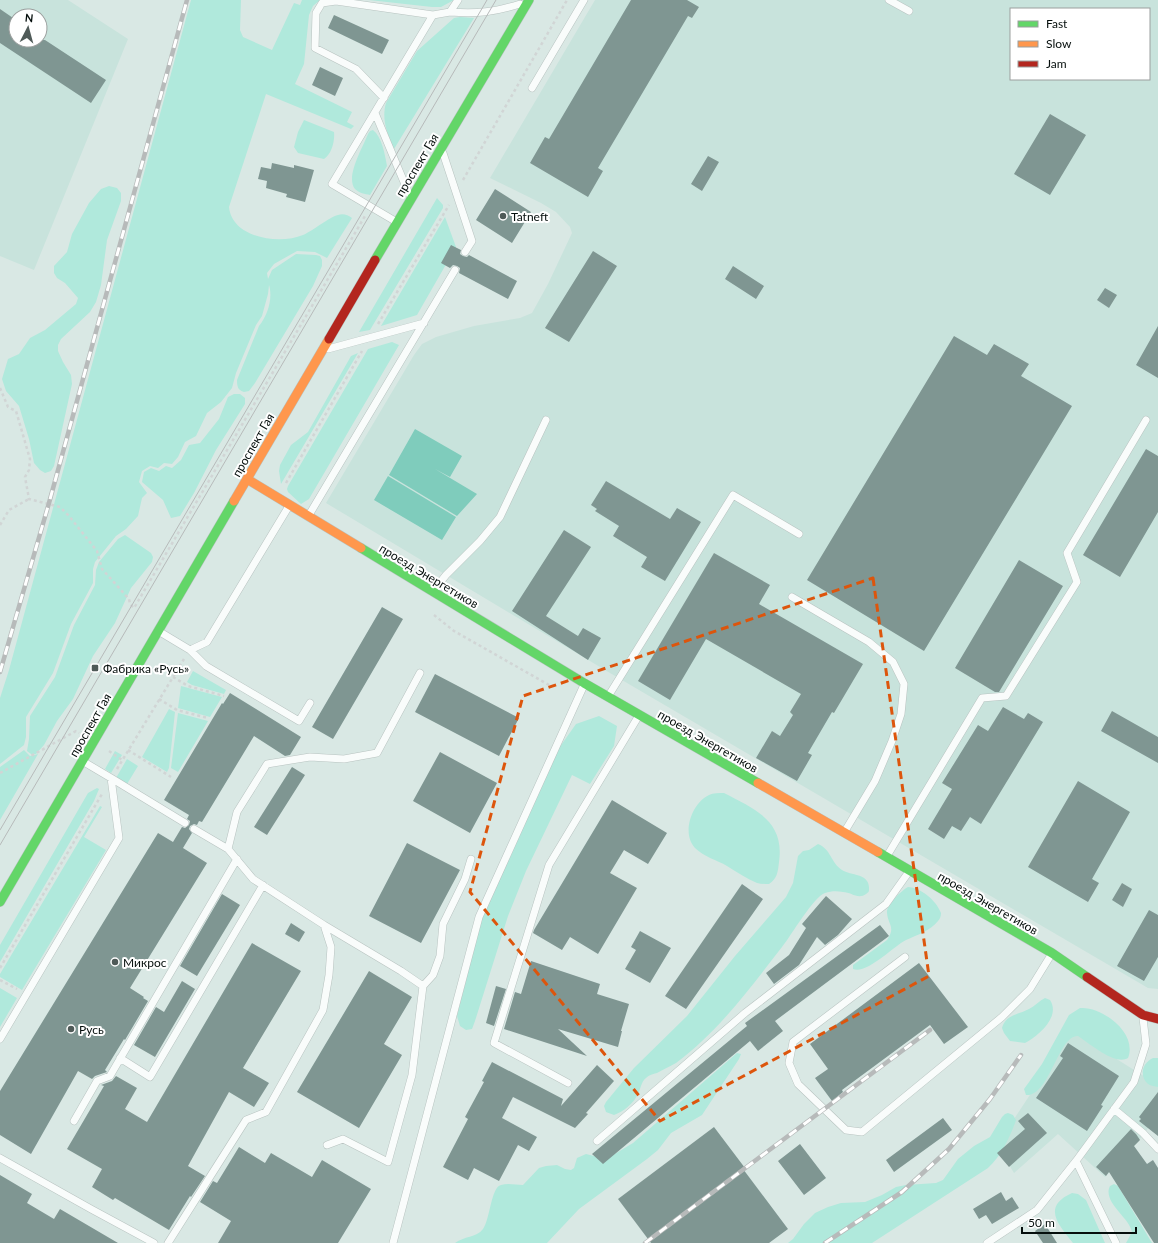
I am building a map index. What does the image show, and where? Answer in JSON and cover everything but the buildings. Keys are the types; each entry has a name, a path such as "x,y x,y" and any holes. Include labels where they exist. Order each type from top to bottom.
{"street":[{"name":"проспект Гая","path":"0,902 246,479 528,0"},
{"name":"проезд Энергетиков","path":"246,479 584,683 1052,953 1143,1015 1158,1019"}],"lane":[{"path":"450,12 458,0"},
{"path":"384,98 356,69 315,48 316,13 322,3 336,1 433,16 450,12 484,13 502,9 528,0"},
{"path":"532,88 584,0"},
{"path":"888,0 909,11"},
{"path":"397,222 332,184 433,16"},
{"path":"375,113 411,199"},
{"path":"441,148 472,241 465,252"},
{"path":"308,517 455,270"},
{"path":"322,351 424,323"},
{"path":"433,592 446,575 480,541 500,517 546,420"},
{"path":"886,858 982,698 1006,696 1077,582 1067,553 1146,420"},
{"path":"608,697 733,495 799,534"},
{"path":"190,650 207,642 289,506"},
{"path":"792,597 869,642 893,662 904,684 901,714 892,741 876,780 844,833"},
{"path":"158,631 190,650 206,666 299,721 310,703"},
{"path":"228,849 237,812 267,764 310,758 344,759 377,753 420,673"},
{"path":"393,1243 479,917 584,683"},
{"path":"568,1082 494,1043 549,865 640,715"},
{"path":"82,761 185,823"},
{"path":"0,1040 119,838 111,778"},
{"path":"194,829 228,849 253,879 423,986"},
{"path":"74,1121 96,1081 110,1076 237,859"},
{"path":"327,1145 343,1139 388,1162 412,1075 423,986 433,975 440,956 443,924 465,879 471,859"},
{"path":"596,1140 745,1013 886,904 909,871"},
{"path":"120,1058 150,1077 263,885"},
{"path":"168,1243 246,1120 266,1112 323,1010 329,975 331,947 324,925"},
{"path":"905,956 793,1042 789,1063 798,1084 846,1130 862,1132 1002,1017 1030,989 1052,953"},
{"path":"987,1243 1037,1210 1076,1161 1134,1082 1146,1044 1143,1015"},
{"path":"1114,1109 1144,1133 1158,1149"},
{"path":"0,1158 154,1243"},
{"path":"1076,1161 1116,1243"}],"path":[{"path":"277,498 456,193 567,0"},
{"path":"0,525 9,510 29,498 60,507 97,551 102,569 129,599 130,604 134,608 370,206"},
{"path":"0,388 8,407 16,411 30,459 29,470 25,477 29,498"},
{"path":"0,968 111,778 190,650"},
{"path":"173,677 188,686 224,696"},
{"path":"159,699 177,710 208,718"},
{"path":"0,773 76,731"},
{"path":"128,750 171,777"},
{"path":"0,980 26,995"}],"highlighted area":[{"path":"873,578 929,976 660,1121 470,892 523,696"}],"shaded area":[{"path":"0,0 68,0 128,39 34,270 0,256"},
{"path":"191,0 241,0 240,30 243,37 272,50 294,3 300,5 302,0 320,0 313,6 309,15 304,64 295,84 352,112 347,122 354,126 351,129 266,94 229,207 232,218 238,226 247,232 270,239 293,238 303,235 330,218 340,214 352,218 327,258 315,252 297,251 274,264 267,273 268,279 272,270 296,254 316,255 320,256 322,260 322,266 313,286 249,391 244,392 240,390 237,380 259,326 267,312 270,301 269,285 262,316 256,325 236,373 232,388 221,402 207,413 196,436 185,442 178,457 172,464 164,463 158,468 150,466 142,471 139,482 147,493 142,498 138,516 126,529 116,536 95,562 93,569 93,583 71,624 53,673 26,717 26,737 24,745 0,764 0,698 9,670"},
{"path":"369,0 454,0 441,7 432,7"},
{"path":"595,0 1158,0 1158,989 1148,988 610,673 326,503 422,344 436,337 474,326 520,318 532,313 548,284 572,233 570,227 556,212 490,178"},
{"path":"454,18 474,18 394,149 385,121 384,115 386,103 417,51"},
{"path":"304,120 334,132 332,147 327,157 324,159 298,153 294,147 298,132"},
{"path":"373,130 381,142 387,166 370,195 355,189 352,184 352,177 359,154 368,134"},
{"path":"109,186 117,188 121,193 121,201 107,240 101,285 96,302 90,312 61,339 58,345 58,351 71,375 72,384 54,466 51,471 45,473 34,463 29,439 19,406 6,391 2,379 8,359 19,354 30,338 45,330 76,304 78,298 65,283 57,278 54,273 54,266 67,252 72,234 89,203 101,189"},
{"path":"437,198 443,205 443,208 370,330 359,332"},
{"path":"445,217 456,247 417,315 381,326"},
{"path":"392,342 399,345 309,499 301,504 288,492 288,486 368,349"},
{"path":"358,353 281,484 279,471 280,465 291,445 308,432 351,356"},
{"path":"234,394 240,394 245,398 245,404 216,450 194,493 180,516 171,518 163,500 142,482 144,472 151,468 159,471 166,466 172,468 181,460 189,445 200,443 219,419 228,397"},
{"path":"415,429 462,456 450,477 435,469 477,494 457,516 389,475"},
{"path":"388,476 456,517 442,540 374,500"},
{"path":"125,535 151,553 153,557 152,562 131,588 115,623 93,656 73,699 57,721 44,745 36,754 31,754 27,751 30,716 55,677 74,625 95,585 96,570 99,562 118,539"},
{"path":"193,671 226,690 224,694 192,685 187,682"},
{"path":"181,686 222,697 210,717 178,708"},
{"path":"169,709 175,712 169,768 167,772 142,757"},
{"path":"178,713 208,721 178,772 171,768"},
{"path":"599,716 617,726 614,746 590,784 572,775 526,871 508,916 472,1029 466,1030 460,1026 457,1016 482,915 559,748 576,724"},
{"path":"24,750 30,756 38,754 0,820 0,767"},
{"path":"115,751 122,755 111,773 105,769"},
{"path":"127,759 138,766 127,784 116,778"},
{"path":"97,788 99,789 94,801 0,962 0,945 88,793"},
{"path":"714,793 724,793 757,811 772,826 777,836 780,848 777,875 769,884 757,883 750,880 723,864 702,854 691,842 689,827 693,811 703,799 709,795"},
{"path":"100,806 102,807 84,837 106,850 22,990 0,977 0,974"},
{"path":"818,844 826,849 835,864 842,870 866,880 869,891 863,896 836,891 827,892 820,896 733,1009 706,1038 676,1063 647,1077 643,1081 639,1092 631,1104 614,1115 606,1112 604,1106 606,1102 634,1068 687,1016 735,956 786,897 793,883 798,856 803,851 809,850"},
{"path":"908,887 923,892 932,899 941,913 939,919 931,927 901,943 872,964 859,970 853,969 853,965 887,940 890,936 891,926 887,910 894,898"},
{"path":"0,988 17,998 0,1027"},
{"path":"1045,998 1050,1000 1053,1006 1053,1013 1042,1031 1025,1043 1010,1041 1002,1028 1006,1020 1009,1017 1031,1008"},
{"path":"1080,1008 1098,1011 1116,1023 1128,1039 1130,1049 1128,1058 1123,1060 1116,1059 1102,1053 1078,1036 1071,1038 1065,1045 1048,1077 1041,1086 1034,1093 1026,1095 1024,1089 1042,1064 1069,1015"},
{"path":"1072,1031 1158,1085 1158,1115 1136,1144 1105,1177 1058,1134 1014,1173 997,1145"},
{"path":"737,1053 741,1054 739,1059 702,1115 671,1133 658,1150 579,1209 547,1243 455,1243 477,1234 483,1229 495,1191 498,1187 506,1184 523,1185 539,1168 546,1166 557,1165 571,1170 574,1168 577,1158 586,1154 608,1158 633,1143"},
{"path":"1153,1058 1158,1058 1158,1087 1148,1084 1143,1077 1144,1066"},
{"path":"1008,1113 1013,1115 1016,1120 1015,1123 1004,1147 988,1168 872,1243 788,1243 815,1213 828,1207 841,1203 865,1202 896,1187 936,1183 943,1180 958,1159 974,1146 990,1137 1002,1117"},
{"path":"1114,1184 1118,1186 1152,1243 1126,1243 1132,1232 1130,1226 1110,1198 1110,1186"},
{"path":"1072,1193 1078,1194 1086,1200 1105,1243 1073,1243 1058,1223 1055,1210 1057,1204 1063,1198"}],"tram line":[{"path":"0,830 487,0"},
{"path":"0,845 496,0"}],"railway":[{"path":"0,672 49,503 187,0"},
{"path":"645,1243 930,1030"},
{"path":"825,1243 902,1192 949,1149 990,1099 1021,1055"}],"traffic: fast":[{"path":"375,260 529,0"},
{"path":"0,902 234,501"},
{"path":"361,548 584,683 758,783"},
{"path":"878,852 1052,953 1087,977"}],"traffic: slow":[{"path":"234,501 329,339"},
{"path":"247,479 361,548"},
{"path":"758,783 878,852"}],"traffic: jam":[{"path":"329,339 375,260"},
{"path":"1087,977 1143,1015 1158,1019"}],"place":[{"name":"Tatneft","path":"503,216"},
{"name":"Фабрика «Русь»","path":"95,668"},
{"name":"Микрос","path":"115,962"},
{"name":"Русь","path":"71,1029"}]}
